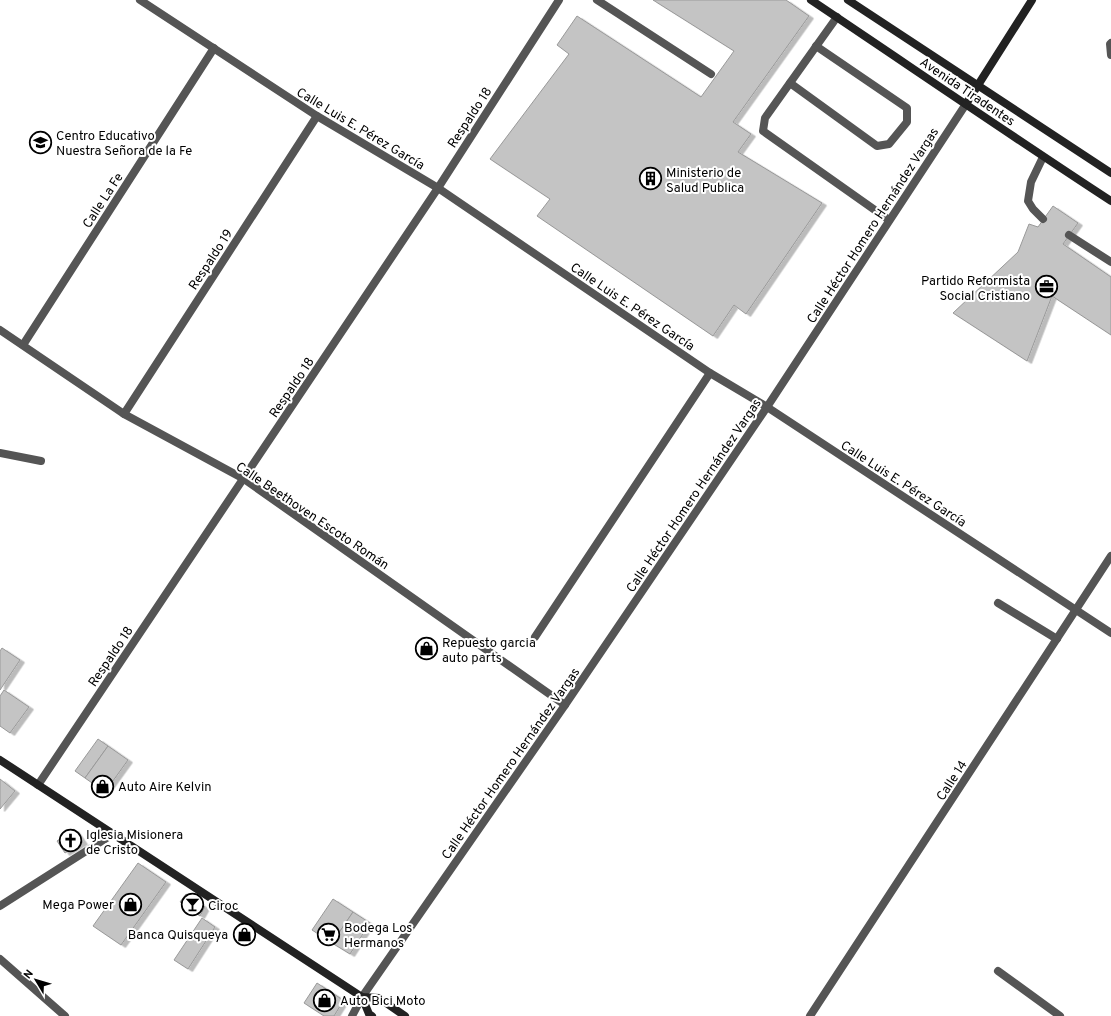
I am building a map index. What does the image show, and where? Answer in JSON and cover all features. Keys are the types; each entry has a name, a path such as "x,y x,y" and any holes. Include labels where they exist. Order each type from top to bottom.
{"main road":[{"name":"Avenida Tiradentes","path":"811,0 1043,157 1111,201"},
{"name":"Avenida Tiradentes","path":"848,0 1111,173"},
{"name":"Calle Héctor Homero Hernández Vargas","path":"966,104 1032,0"},
{"path":"0,760 362,997 379,998 405,1016"},
{"path":"362,997 369,1014 372,1016"}],"street":[{"name":"Calle Luis E. Pérez García","path":"140,0 317,116 438,188 710,373 767,407 1111,634"},
{"name":"Respaldo 18","path":"38,785 438,188 559,0"},
{"path":"597,0 711,74"},
{"path":"837,17 765,118 763,131 890,220"},
{"path":"1111,43 1111,55"},
{"path":"790,83 877,146 889,144 907,122 907,108 816,46"},
{"name":"Calle La Fe","path":"23,345 214,48"},
{"name":"Calle Héctor Homero Hernández Vargas","path":"352,1016 362,997 565,705 767,407 966,104"},
{"name":"Respaldo 19","path":"124,414 317,116"},
{"path":"1043,157 1031,182 1028,201 1033,209 1043,218"},
{"path":"1069,235 1111,262"},
{"name":"Calle Beethoven Escoto Román","path":"0,330 124,414 244,479 565,705"},
{"path":"535,637 710,373"},
{"path":"0,453 41,461"},
{"name":"Calle 14","path":"810,1016 1111,556"},
{"path":"998,603 1057,639"},
{"path":"0,906 113,834"},
{"path":"0,959 65,1016"},
{"path":"998,971 1060,1016"}],"building":[{"name":"Ministerio de Salud Publica","path":"653,0 786,0 809,16 733,122 751,134 738,152 822,203 746,314 734,305 713,336 537,216 550,199 490,159 569,54 557,45 577,16 701,97 734,51"},
{"name":"Partido Reformista Social Cristiano","path":"1053,206 1078,223 1063,244 1111,277 1111,335 1052,296 1027,361 953,313 1018,252 1029,224 1038,227"},
{"path":"2,648 20,660 0,690 0,651"},
{"path":"4,690 29,707 10,733 0,726 0,696"},
{"path":"98,739 108,746 85,778 75,771"},
{"path":"108,746 128,760 105,792 85,778"},
{"path":"0,779 15,791 0,809"},
{"name":"Iglesia Misionera de Cristo","path":"74,829 83,842 65,853 57,841"},
{"name":"Mega Power","path":"138,863 166,882 121,945 93,926"},
{"name":"Ciroc","path":"186,894 205,907 200,916 180,902"},
{"path":"333,899 353,912 332,943 312,930"},
{"path":"353,912 370,923 350,954 332,943"},
{"path":"202,918 215,927 188,969 174,960"},
{"name":"Auto Bici Moto","path":"317,983 340,998 342,1003 334,1016 324,1016 304,1003"}],"place":[{"name":"Centro Educativo Nuestra Señora de la Fe","path":"41,142"},
{"name":"Ministerio de Salud Publica","path":"651,179"},
{"name":"Partido Reformista Social Cristiano","path":"1046,287"},
{"name":"Repuesto garcia auto parts","path":"426,649"},
{"name":"Auto Aire Kelvin","path":"103,786"},
{"name":"Iglesia Misionera de Cristo","path":"70,841"},
{"name":"Mega Power","path":"130,904"},
{"name":"Ciroc","path":"193,905"},
{"name":"Banca Quisqueya","path":"244,934"},
{"name":"Bodega Los Hermanos","path":"329,934"},
{"name":"Auto Bici Moto","path":"324,1000"}]}
